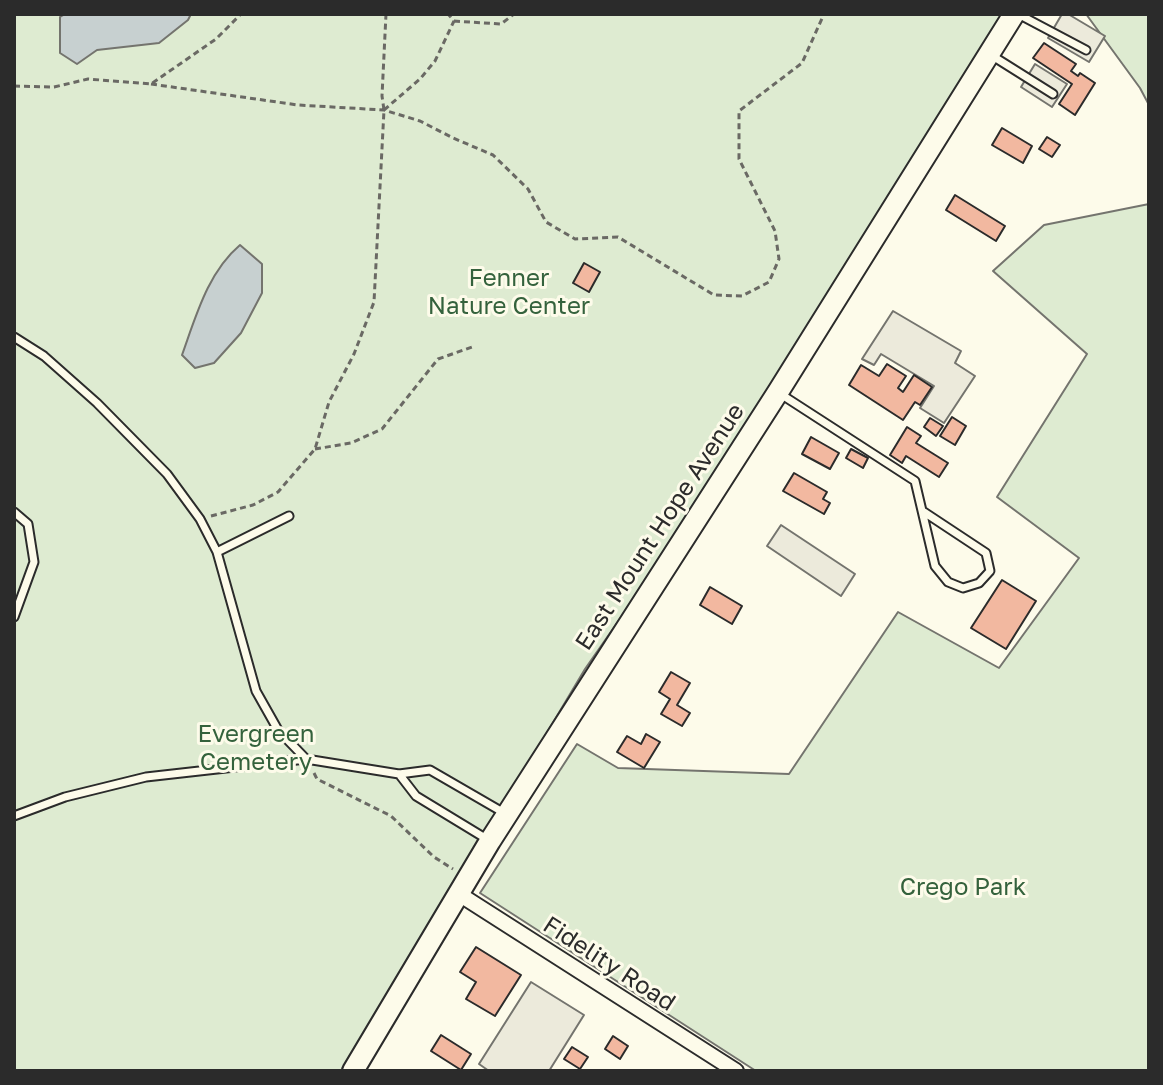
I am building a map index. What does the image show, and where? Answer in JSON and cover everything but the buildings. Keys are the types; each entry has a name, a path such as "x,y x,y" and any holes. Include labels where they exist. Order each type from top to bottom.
{"street":[{"name":"East Mount Hope Avenue","path":"353,1071 490,841 1016,14"},
{"name":"Fidelity Road","path":"459,894 736,1071"}],"lane":[{"path":"1016,14 1086,50"},
{"path":"989,54 1053,94"},
{"path":"14,337 44,356 97,403 167,474 200,519 217,552 256,691 278,730 306,759"},
{"path":"778,392 915,481 935,566 948,582 963,588 979,583 990,571 986,553 924,512"},
{"path":"14,512 28,524 34,562 14,617"},
{"path":"217,552 289,516"},
{"path":"14,816 65,797 146,777 306,759 399,774 430,770 507,814"},
{"path":"399,774 416,796 490,841"}],"path":[{"path":"151,84 216,39 241,14"},
{"path":"200,519 253,505 278,492 315,449 329,402 354,354 374,302 386,14"},
{"path":"448,14 454,21 501,24 514,14"},
{"path":"14,86 54,87 88,79 151,84 298,105 384,110 420,121 493,155 528,189 546,222 575,239 618,237 714,295 742,296 769,282 779,259 775,231 739,159 739,111 802,63 824,14"},
{"path":"384,110 420,79 435,61 454,21"},
{"path":"315,449 351,443 382,429 438,359 475,346"},
{"path":"306,759 317,779 391,816 434,857 455,870"}],"green space":[{"path":"14,14 1013,14 778,392 585,669 345,1071 14,1071"},
{"path":"1086,14 1149,14 1149,105 1140,88"},
{"name":"Crego Park","path":"1149,204 1149,1071 756,1071 480,893 577,744 618,768 789,774 898,612 999,668 1079,558 997,497 1087,354 993,271 1044,225"}],"shaded area":[{"path":"65,14 191,14 188,20 159,43 97,50 77,64 60,53 60,17"},
{"path":"1062,14 1068,14 1105,36 1089,62 1048,38"},
{"path":"1035,64 1067,84 1052,107 1021,87"},
{"path":"240,245 262,264 262,293 241,333 214,363 195,368 182,355 192,325 211,281"},
{"path":"893,311 961,351 955,363 975,376 944,423 920,408 934,386 881,354 874,365 862,359"},
{"path":"781,525 855,574 841,596 767,546"},
{"path":"531,982 584,1015 549,1071 489,1071 479,1064"}],"park label":[{"name":"Fenner Nature Center","path":"509,292"},
{"name":"Evergreen Cemetery","path":"256,748"}]}
